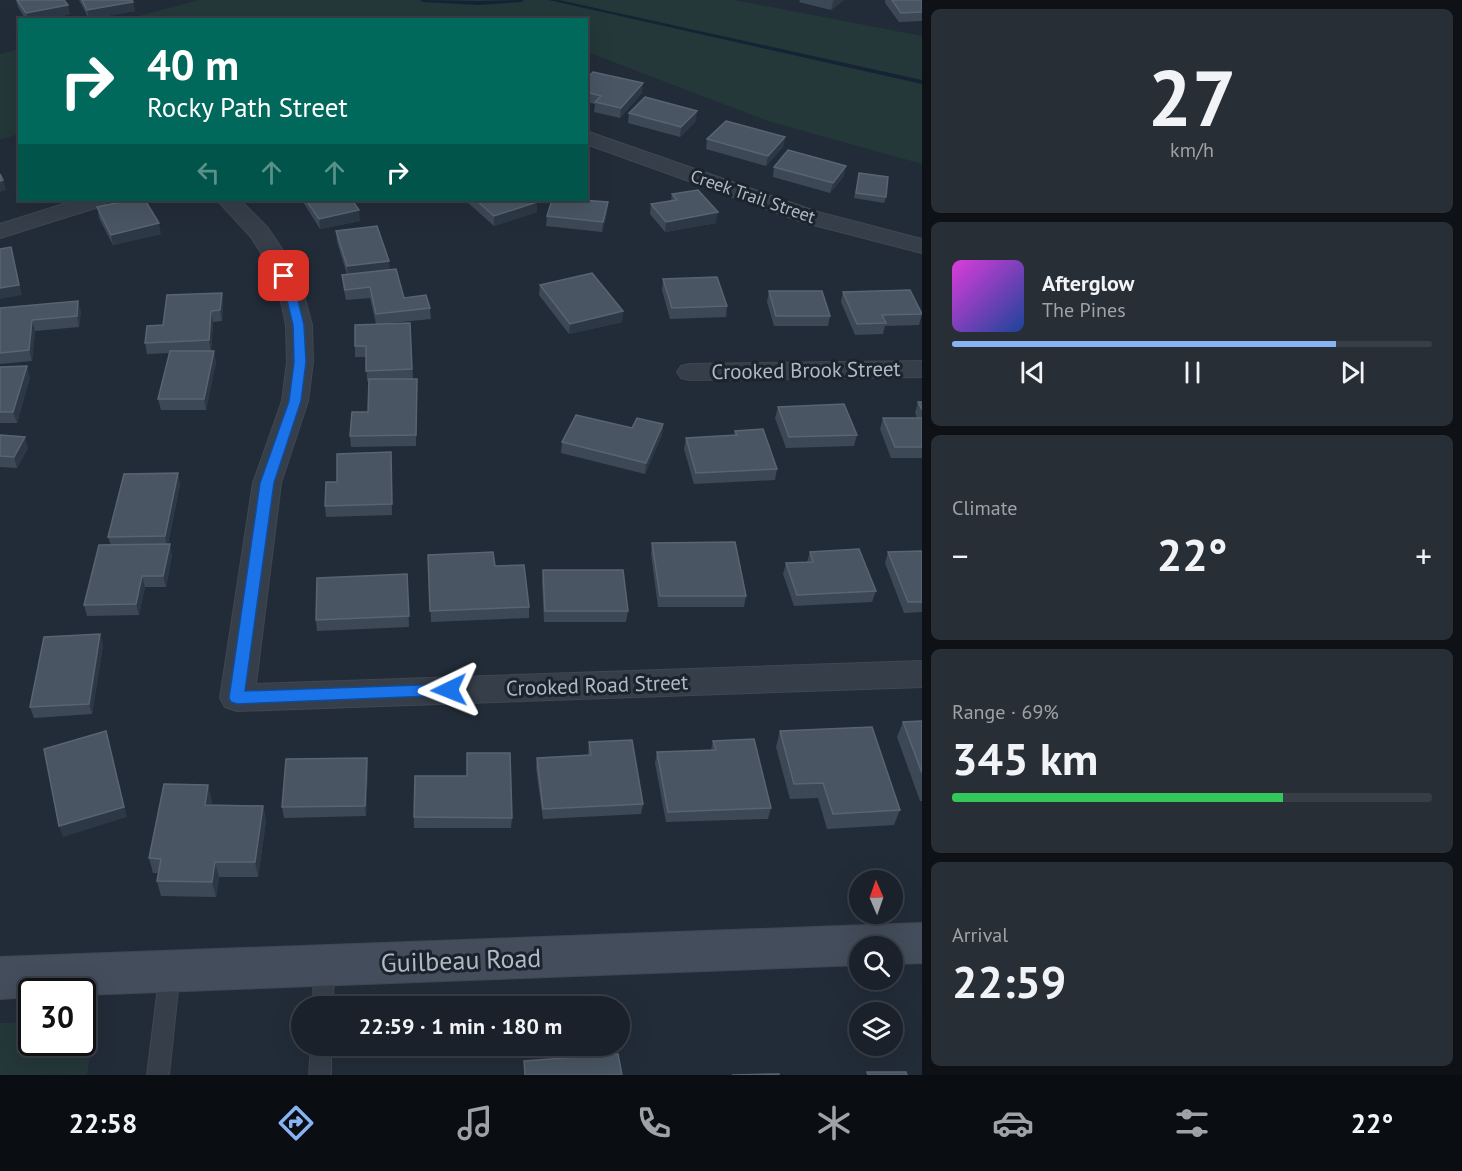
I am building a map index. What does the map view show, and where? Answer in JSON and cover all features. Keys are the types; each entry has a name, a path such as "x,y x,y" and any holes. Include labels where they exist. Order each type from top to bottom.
{"main road":[{"name":"Guilbeau Road","path":"0,978 170,971 324,986 922,943"}],"street":[{"name":"Creek Trail Street","path":"588,138 810,217 922,246"},
{"path":"0,231 94,201"},
{"name":"Crooked Road Street","path":"229,201 260,233 278,261 291,292 299,325 300,362 295,401 267,483 237,698 922,674"},
{"name":"Crooked Brook Street","path":"690,372 922,369"}],"lane":[{"path":"158,1075 170,971"},
{"path":"320,1075 321,1056"}],"shaded area":[{"path":"199,0 734,0 922,36 922,164 768,121 588,52 588,18 131,18"},
{"path":"18,49 18,134 0,140 0,54"},
{"path":"18,1022 18,1056 90,1056 87,1075 0,1075 0,1023"}],"building":[{"path":"17,0 64,0 68,5 26,13"},
{"path":"82,0 132,0 133,2 87,10"},
{"path":"892,0 922,0 922,12 901,13"},
{"path":"593,72 643,83 621,108 595,102 601,96 588,93 588,77"},
{"path":"645,97 697,111 681,127 629,113"},
{"path":"726,121 785,137 768,156 707,139"},
{"path":"788,150 846,166 833,183 774,167"},
{"path":"859,173 888,177 886,197 856,193"},
{"path":"698,190 718,212 666,222 651,204 677,200 672,194"},
{"path":"125,201 146,201 159,223 111,235 97,207"},
{"path":"307,201 353,201 359,210 319,219"},
{"path":"477,201 537,202 494,216"},
{"path":"552,201 608,202 603,222 547,216"},
{"path":"377,226 389,261 347,266 336,231"},
{"path":"11,247 19,285 0,288 0,249"},
{"path":"396,269 404,298 426,295 430,308 376,314 370,287 345,290 342,275"},
{"path":"592,273 623,311 570,324 540,285"},
{"path":"717,277 727,306 672,308 663,279"},
{"path":"910,290 922,314 882,315 886,323 857,324 843,292"},
{"path":"769,291 822,291 830,316 776,316"},
{"path":"222,293 220,310 211,311 209,340 145,343 147,326 163,325 167,295"},
{"path":"78,301 77,316 32,320 29,350 0,353 0,308"},
{"path":"410,323 412,369 366,371 366,346 355,346 355,325"},
{"path":"170,351 214,351 204,399 158,399"},
{"path":"27,366 13,412 0,412 0,367"},
{"path":"369,379 417,379 416,435 350,436 352,412 368,412"},
{"path":"844,404 857,435 789,437 778,407"},
{"path":"576,415 632,428 637,418 663,424 646,463 562,442"},
{"path":"883,418 922,418 922,447 895,447"},
{"path":"763,429 777,469 696,473 686,438 737,435 735,431"},
{"path":"0,435 25,437 14,457 0,456"},
{"path":"391,452 392,504 325,506 326,482 337,482 337,454"},
{"path":"178,473 165,536 108,537 124,474"},
{"path":"735,542 746,596 660,596 652,543"},
{"path":"170,544 163,576 142,576 136,604 84,605 99,545"},
{"path":"859,549 876,591 797,595 786,563 813,562 810,552"},
{"path":"922,551 922,602 908,602 888,552"},
{"path":"493,552 495,566 524,565 529,607 430,611 428,555"},
{"path":"543,570 623,570 628,611 545,611"},
{"path":"407,574 409,616 316,620 317,578"},
{"path":"100,634 89,704 30,707 44,637"},
{"path":"922,721 922,773 903,722"},
{"path":"872,727 900,810 833,814 823,783 794,784 780,731"},
{"path":"106,731 124,807 59,826 44,749"},
{"path":"754,739 771,808 668,812 657,752 716,750 713,741"},
{"path":"632,740 643,804 543,809 537,758 591,755 589,742"},
{"path":"467,753 510,753 512,818 414,817 415,776 467,776"},
{"path":"367,758 365,806 282,807 286,759"},
{"path":"164,784 208,785 205,805 263,806 255,862 215,862 212,882 157,881 161,859 149,858"},
{"path":"618,1056 622,1075 525,1075 524,1061"},
{"path":"867,1072 906,1072 907,1075 868,1075"},
{"path":"779,1074 779,1075 732,1075"}],"waterway":[{"path":"423,0 479,3 521,0"},
{"path":"552,0 922,82"}],"route":[{"path":"284,276 291,292 299,325 300,362 295,401 267,483 237,698 449,690"}]}
